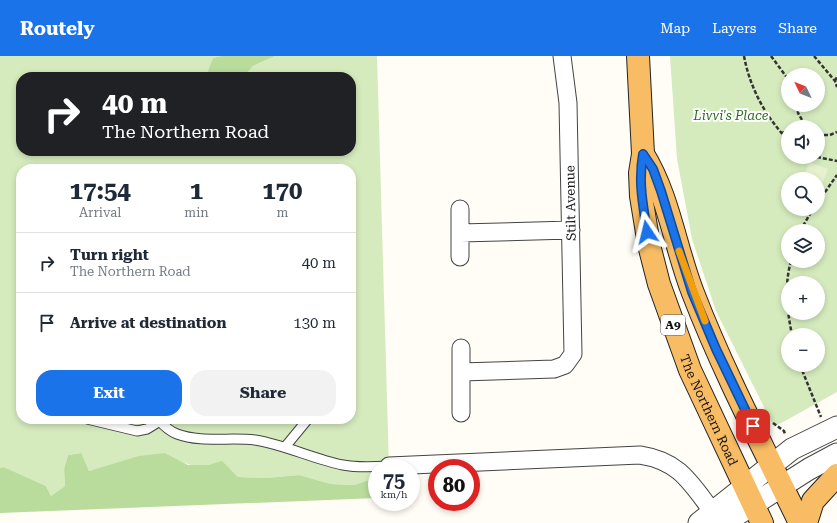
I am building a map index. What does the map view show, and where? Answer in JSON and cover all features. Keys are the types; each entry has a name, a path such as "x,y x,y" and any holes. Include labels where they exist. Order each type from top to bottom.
{"highway":[{"name":"The Northern Road","path":"638,56 643,154 640,173 641,196 659,284 690,370 753,505"},
{"name":"The Northern Road","path":"643,154 653,169 692,292 716,349 800,523"},
{"path":"806,523 813,501 837,475"}],"street":[{"name":"Stilt Avenue","path":"461,372 554,369 581,353 571,230 568,104 562,56"},
{"path":"460,209 460,257"},
{"path":"460,233 571,230"},
{"path":"461,348 462,413"},
{"path":"753,505 772,465 792,449 830,423"},
{"path":"420,465 640,455 660,459 678,470 712,519 753,505 809,468 837,454"}],"lane":[{"path":"107,424 138,432 152,424"},
{"path":"163,424 169,430 192,438 241,439 286,447 343,466 368,467"},
{"path":"286,447 304,424"}],"path":[{"path":"744,56 752,85 762,106 781,132"},
{"path":"770,56 781,70"},
{"path":"814,56 835,81 837,87"},
{"path":"825,135 837,132"},
{"path":"825,158 837,160"},
{"path":"825,192 837,175"},
{"path":"790,268 787,285 787,308 791,328"},
{"path":"804,372 830,423"}],"green space":[{"path":"0,56 221,56 213,58 210,72 16,72 16,156 356,156 356,72 248,72 253,66 275,56 377,56 389,459 368,459 368,480 354,485 331,484 299,475 266,478 238,477 222,462 198,466 180,461 165,453 89,471 80,453 68,455 64,469 65,486 51,496 46,486 4,467 0,468"},
{"path":"221,56 275,56 253,66 248,72 209,72 213,58"},
{"name":"Livvi's Place","path":"670,56 837,56 837,392 774,427 716,311 692,239 677,159"},
{"path":"808,164 814,164 828,169 825,176 825,172 805,172"},
{"path":"81,453 89,471 139,456 165,453 188,465 208,465 222,461 238,477 266,478 299,475 331,484 354,485 368,480 368,498 0,513 0,468 4,467 46,486 51,496 65,486 64,469 68,455"}],"slow traffic":[{"path":"679,251 692,292 705,321"}],"route":[{"path":"647,232 641,196 640,173 643,154 653,169 661,191 675,241 692,292 716,349 753,426"}]}
